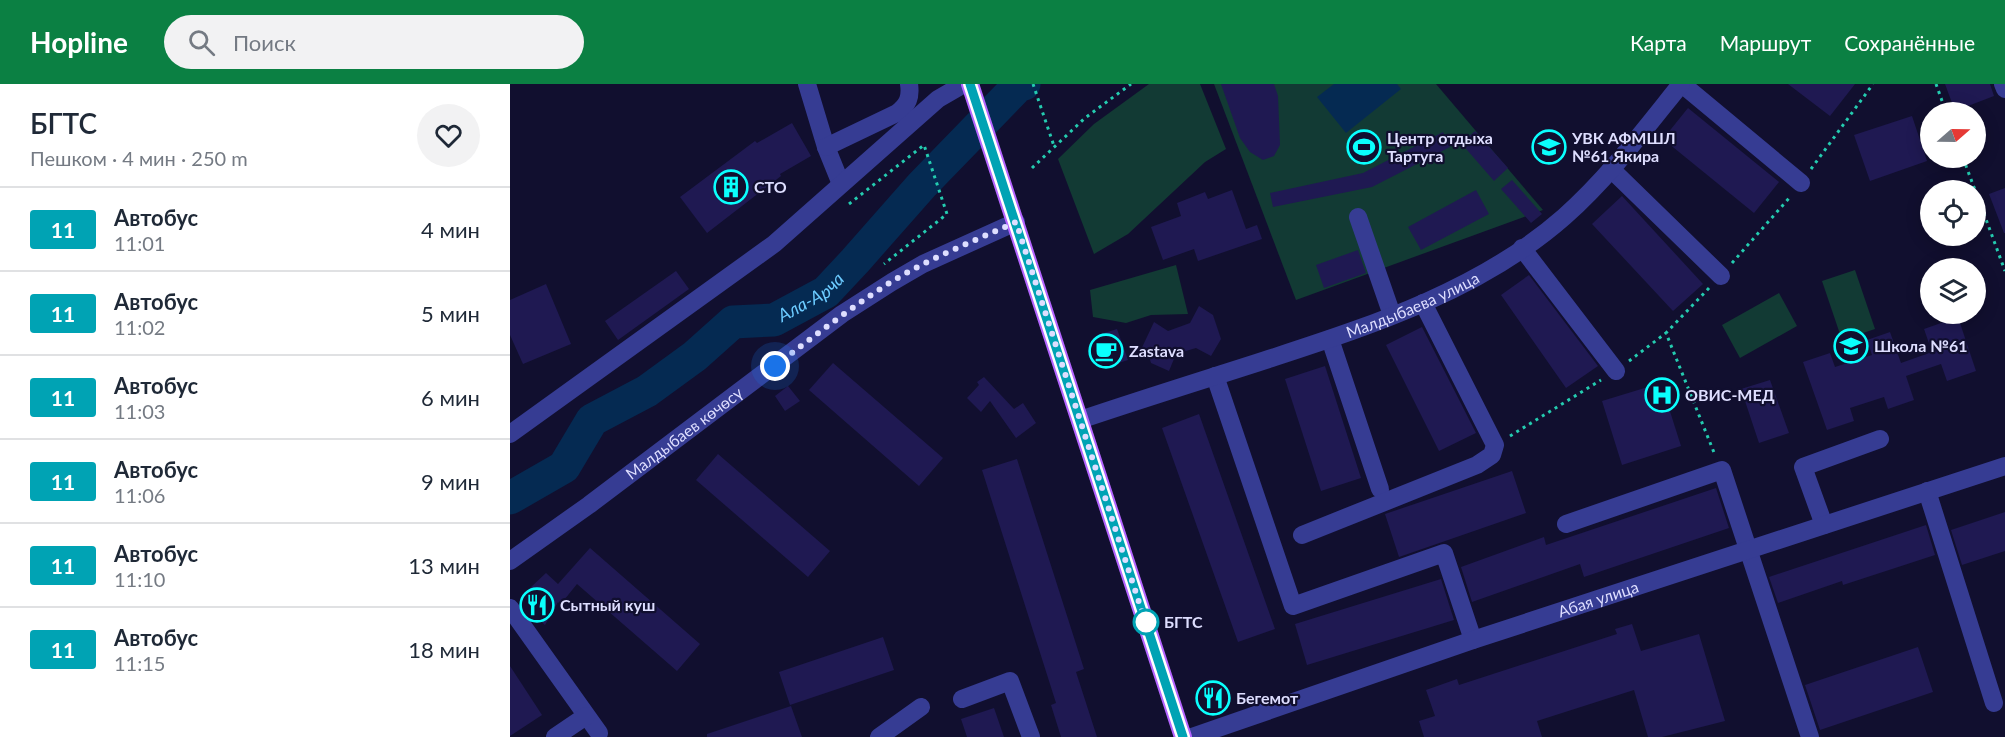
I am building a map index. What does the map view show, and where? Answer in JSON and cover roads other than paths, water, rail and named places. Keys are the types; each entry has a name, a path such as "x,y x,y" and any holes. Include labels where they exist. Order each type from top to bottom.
{"main road":[{"path":"973,93 1183,737"}],"street":[{"path":"807,84 826,147 841,184"},
{"path":"826,147 906,107 909,98 909,84"},
{"path":"510,434 774,244 938,99 964,84"},
{"path":"1681,84 1801,183"},
{"name":"Малдыбаева улица","path":"1080,420 1330,339 1423,303 1467,283 1522,248 1563,217 1611,169 1681,84"},
{"path":"2003,84 2005,89"},
{"path":"1611,169 1722,276"},
{"path":"1358,217 1392,315"},
{"name":"Малдыбаев көчөсү","path":"510,561 608,491 842,314 923,264 1016,222"},
{"path":"1522,248 1616,371"},
{"path":"1302,535 1477,465 1492,455 1496,445 1423,303"},
{"path":"1330,339 1380,489"},
{"path":"1215,376 1293,606 1444,553 1473,640"},
{"path":"1824,525 1803,467 1880,439"},
{"name":"Абая улица","path":"1192,737 1473,640 2005,466"},
{"path":"1566,525 1722,470 1810,737"},
{"path":"1927,491 1994,703"},
{"path":"510,608 599,734"},
{"path":"962,699 1010,681 1031,737"},
{"path":"879,737 921,707"},
{"path":"555,737 586,716"}],"water":[{"path":"1334,84 1397,84 1401,89 1346,133 1317,97"}],"waterway":[{"name":"Ала-Арча","path":"510,498 564,467 592,420 647,391 695,356 733,322 774,320 826,292 922,185 1019,85 1024,84"}],"place":[{"name":"Центр отдыха Тартуга","path":"1364,147"},
{"name":"УВК АФМШЛ №61 Якира","path":"1549,147"},
{"name":"CTO","path":"731,187"},
{"name":"Школа №61","path":"1851,346"},
{"name":"Zastava","path":"1106,351"},
{"name":"ОВИС-МЕД","path":"1662,395"},
{"name":"Сытный куш","path":"537,605"},
{"name":"БГТС","path":"1146,622"},
{"name":"Бегемот","path":"1213,698"}]}
